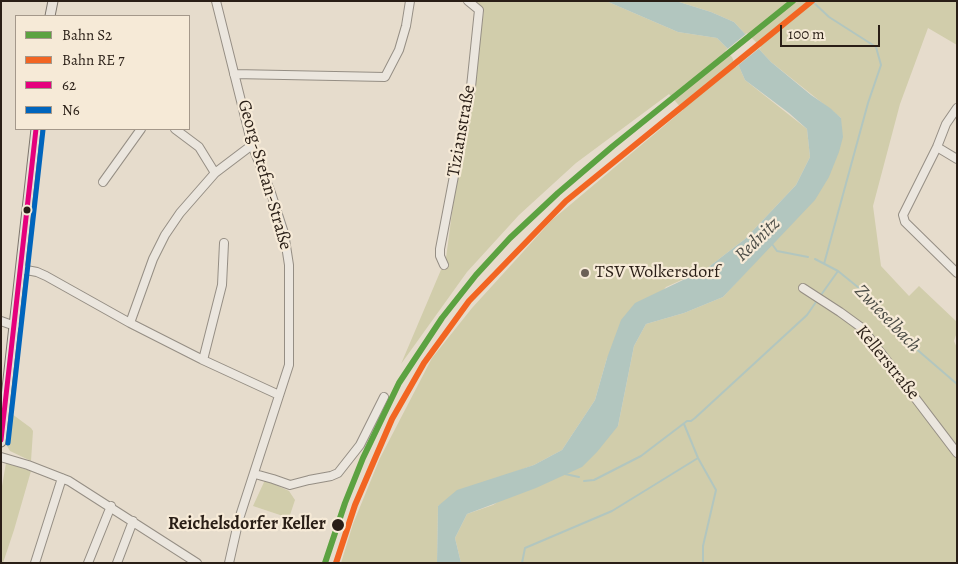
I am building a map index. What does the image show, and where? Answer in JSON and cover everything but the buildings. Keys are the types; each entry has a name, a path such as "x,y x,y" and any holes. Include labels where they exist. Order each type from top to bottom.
{"main road":[{"path":"50,15 53,1"},
{"path":"1,442 36,130"}],"street":[{"name":"Georg-Stefan-Straße","path":"216,1 252,145 284,233 289,265 289,365 239,519 229,563"},
{"name":"Georg-Stefan-Straße","path":"234,74 385,77 399,50 406,26 410,1"},
{"name":"Tizianstraße","path":"444,265 440,256 440,249 471,87 479,10 468,1"},
{"path":"957,108 946,124 938,146 903,215 905,222 957,273"},
{"path":"102,182 140,130"},
{"path":"177,130 199,147 215,173"},
{"path":"130,323 153,259 165,235 180,212 215,173 252,145"},
{"path":"938,146 957,159"},
{"path":"203,360 222,285 224,243"},
{"path":"21,269 46,276 130,323 203,360 279,395"},
{"name":"Kellerstraße","path":"803,288 862,328 957,453"},
{"path":"1,321 14,326"},
{"path":"255,474 273,478 290,485 331,476 338,472 360,445 384,397"},
{"path":"1,457 69,480 197,563"},
{"path":"35,563 62,478"},
{"path":"88,563 111,506"},
{"path":"117,563 133,521"}],"shaded area":[{"path":"471,1 606,1 678,32 717,38 734,55 745,80 807,129 810,157 796,185 745,239 706,269 666,287 607,358 595,400 562,450 534,465 503,476 438,506 437,563 341,563 353,524 380,458 432,358 472,308 552,220 683,110 669,94 576,163 519,215 467,272 401,364 446,258 458,168 473,87 484,10"},
{"path":"676,1 957,1 957,45 928,28 900,104 873,206 881,266 909,296 919,286 957,322 957,332 954,341 957,348 957,563 461,563 455,538 467,514 493,505 618,426 634,346 646,324 684,313 723,297 752,265 841,118 771,62 734,22 711,12"},
{"path":"12,414 33,431 31,461 10,451 7,446"},
{"path":"6,463 31,471 14,530 3,563 1,563 1,492"},
{"path":"265,480 289,491 295,500 289,518 253,506"}],"water":[{"name":"Rednitz","path":"606,1 676,1 711,12 734,22 771,62 841,118 843,137 839,152 829,177 815,200 723,297 684,313 646,324 634,346 618,426 597,452 582,467 536,488 467,514 455,538 461,563 437,563 438,506 457,490 534,465 562,450 595,400 607,358 621,320 635,303 706,269 745,239 796,185 810,157 807,129 745,80 734,55 717,38 678,32"}],"pier":[{"path":"747,33 761,47 736,67 732,57 725,51"}],"waterway":[{"path":"812,1 829,17 876,47 881,65 868,103 824,264"},
{"name":"Rednitz","path":"772,244 777,251 808,257"},
{"name":"Zwieselbach","path":"815,259 838,271 875,301 914,347 957,384"},
{"path":"821,295 838,271"},
{"path":"584,481 594,480 641,456 687,421 695,418 807,315 816,302"},
{"path":"684,424 698,458 716,490 703,546 703,563"},
{"path":"522,563 525,548 612,511 698,458"},
{"path":"565,474 579,477"}],"rail line":[{"name":"S2","path":"325,563 345,503 363,458 399,383 442,318 476,275 510,238 558,193 613,146 793,1"}],"transit line":[{"path":"336,563 355,505 392,419 424,363 469,301 566,201 812,1"},
{"name":"62","path":"1,440 36,130"},
{"name":"N6","path":"8,443 43,130"}],"place":[{"name":"TSV Wolkersdorf","path":"585,273"},
{"name":"Reichelsdorfer Keller","path":"338,525"}]}
